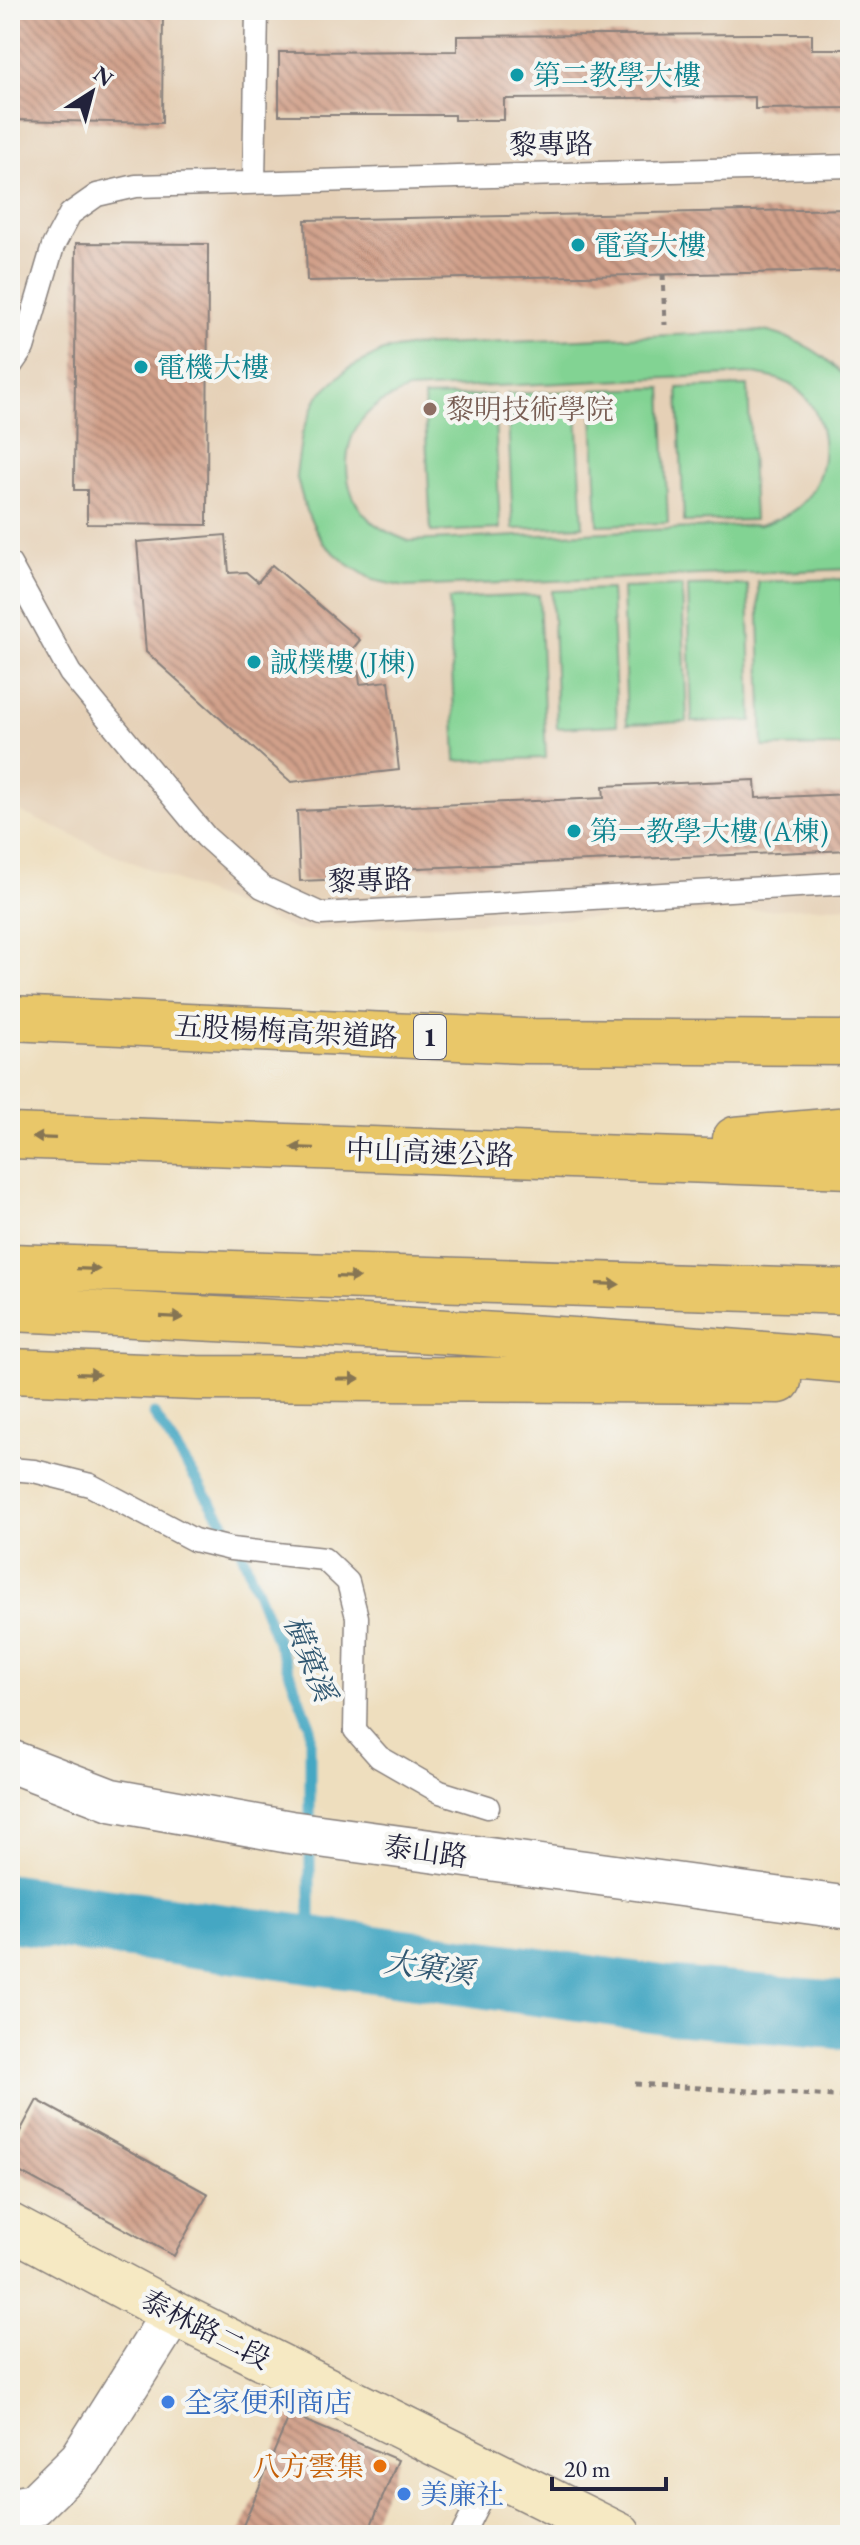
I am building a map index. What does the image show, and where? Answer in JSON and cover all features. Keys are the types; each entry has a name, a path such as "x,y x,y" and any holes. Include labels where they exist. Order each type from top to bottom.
{"highway":[{"name":"五股楊梅高架道路","path":"10,1018 524,1041 850,1043"},
{"path":"521,1156 850,1129"},
{"name":"中山高速公路","path":"10,1136 850,1166"},
{"path":"10,1266 850,1292"},
{"path":"10,1309 712,1349 850,1361"},
{"path":"235,1320 780,1368 850,1380"},
{"path":"10,1371 197,1378 850,1380"}],"main road":[{"name":"泰林路二段","path":"10,2226 173,2313 619,2535"}],"street":[{"name":"泰山路","path":"10,1761 111,1800 290,1832 850,1908"},
{"path":"10,2509 34,2505 81,2459 173,2313"}],"lane":[{"path":"254,182 257,10"},
{"name":"黎專路","path":"10,367 23,348 53,246 70,214 97,195 136,186 850,166"},
{"name":"黎專路","path":"10,564 70,673 206,837 262,887 321,914 850,883"},
{"path":"10,1009 525,1033 850,1035"},
{"path":"10,1469 34,1471 90,1485 194,1540 231,1549 324,1559 348,1582 357,1617 355,1730 379,1757 440,1792 488,1807"},
{"path":"462,2535 494,2472"}],"path":[{"path":"663,274 665,325"},
{"path":"635,2084 850,2097"}],"shaded area":[{"name":"黎明技術學院","path":"10,10 850,10 850,906 298,931 113,854 10,807"}],"green space":[{"path":"765,331 802,344 831,363 850,382 850,569 405,587 373,580 323,543 306,511 296,475 302,433 318,396 347,369 383,351 414,346","holes":["753,374 783,381 798,391 810,404 823,436 820,472 814,488 788,514 760,525 409,541 386,531 367,517 358,507 348,481 348,452 358,426 375,407 408,390"]},
{"path":"748,386 754,520 684,522 678,388"},
{"path":"662,388 668,523 598,525 592,390"},
{"path":"576,391 583,526 513,529 507,394"},
{"path":"494,395 500,529 431,532 424,397"},
{"path":"842,579 847,746 763,747 758,582"},
{"path":"748,585 752,721 692,722 688,586"},
{"path":"682,586 687,722 627,724 622,588"},
{"path":"611,589 617,725 557,728 552,591"},
{"path":"539,595 546,758 456,761 449,599"}],"building":[{"path":"10,10 163,10 162,123 10,120"},
{"name":"第二教學大樓","path":"812,34 812,49 850,49 850,108 755,109 755,97 504,99 504,120 454,120 454,115 279,115 279,52 457,51 457,36"},
{"name":"電資大樓","path":"850,209 850,271 307,281 305,220"},
{"name":"電機大樓","path":"76,243 208,244 207,525 87,524 87,490 74,490"},
{"name":"誠樸樓 (J棟)","path":"226,535 229,573 246,572 258,582 272,565 360,640 346,657 358,667 360,684 389,681 399,770 291,782 146,652 137,542"},
{"name":"第一教學大樓 (A棟)","path":"755,780 756,798 850,794 850,850 348,871 348,879 300,881 297,811 604,798 603,786"},
{"path":"37,2100 208,2194 174,2256 10,2167 10,2150"},
{"path":"290,2414 398,2460 367,2535 239,2535"}],"waterway":[{"name":"橫窠溪","path":"154,1414 240,1548 310,1725 310,1827"},
{"name":"橫窠溪","path":"310,1844 310,1951"},
{"name":"大窠溪","path":"10,1908 674,2001 850,2016"}],"place":[{"name":"第二教學大樓","path":"517,75"},
{"name":"電資大樓","path":"578,245"},
{"name":"電機大樓","path":"141,367"},
{"name":"黎明技術學院","path":"430,409"},
{"name":"誠樸樓 (J棟)","path":"254,662"},
{"name":"第一教學大樓 (A棟)","path":"574,831"},
{"name":"全家便利商店","path":"168,2402"},
{"name":"八方雲集","path":"380,2466"},
{"name":"美廉社","path":"404,2494"}]}
